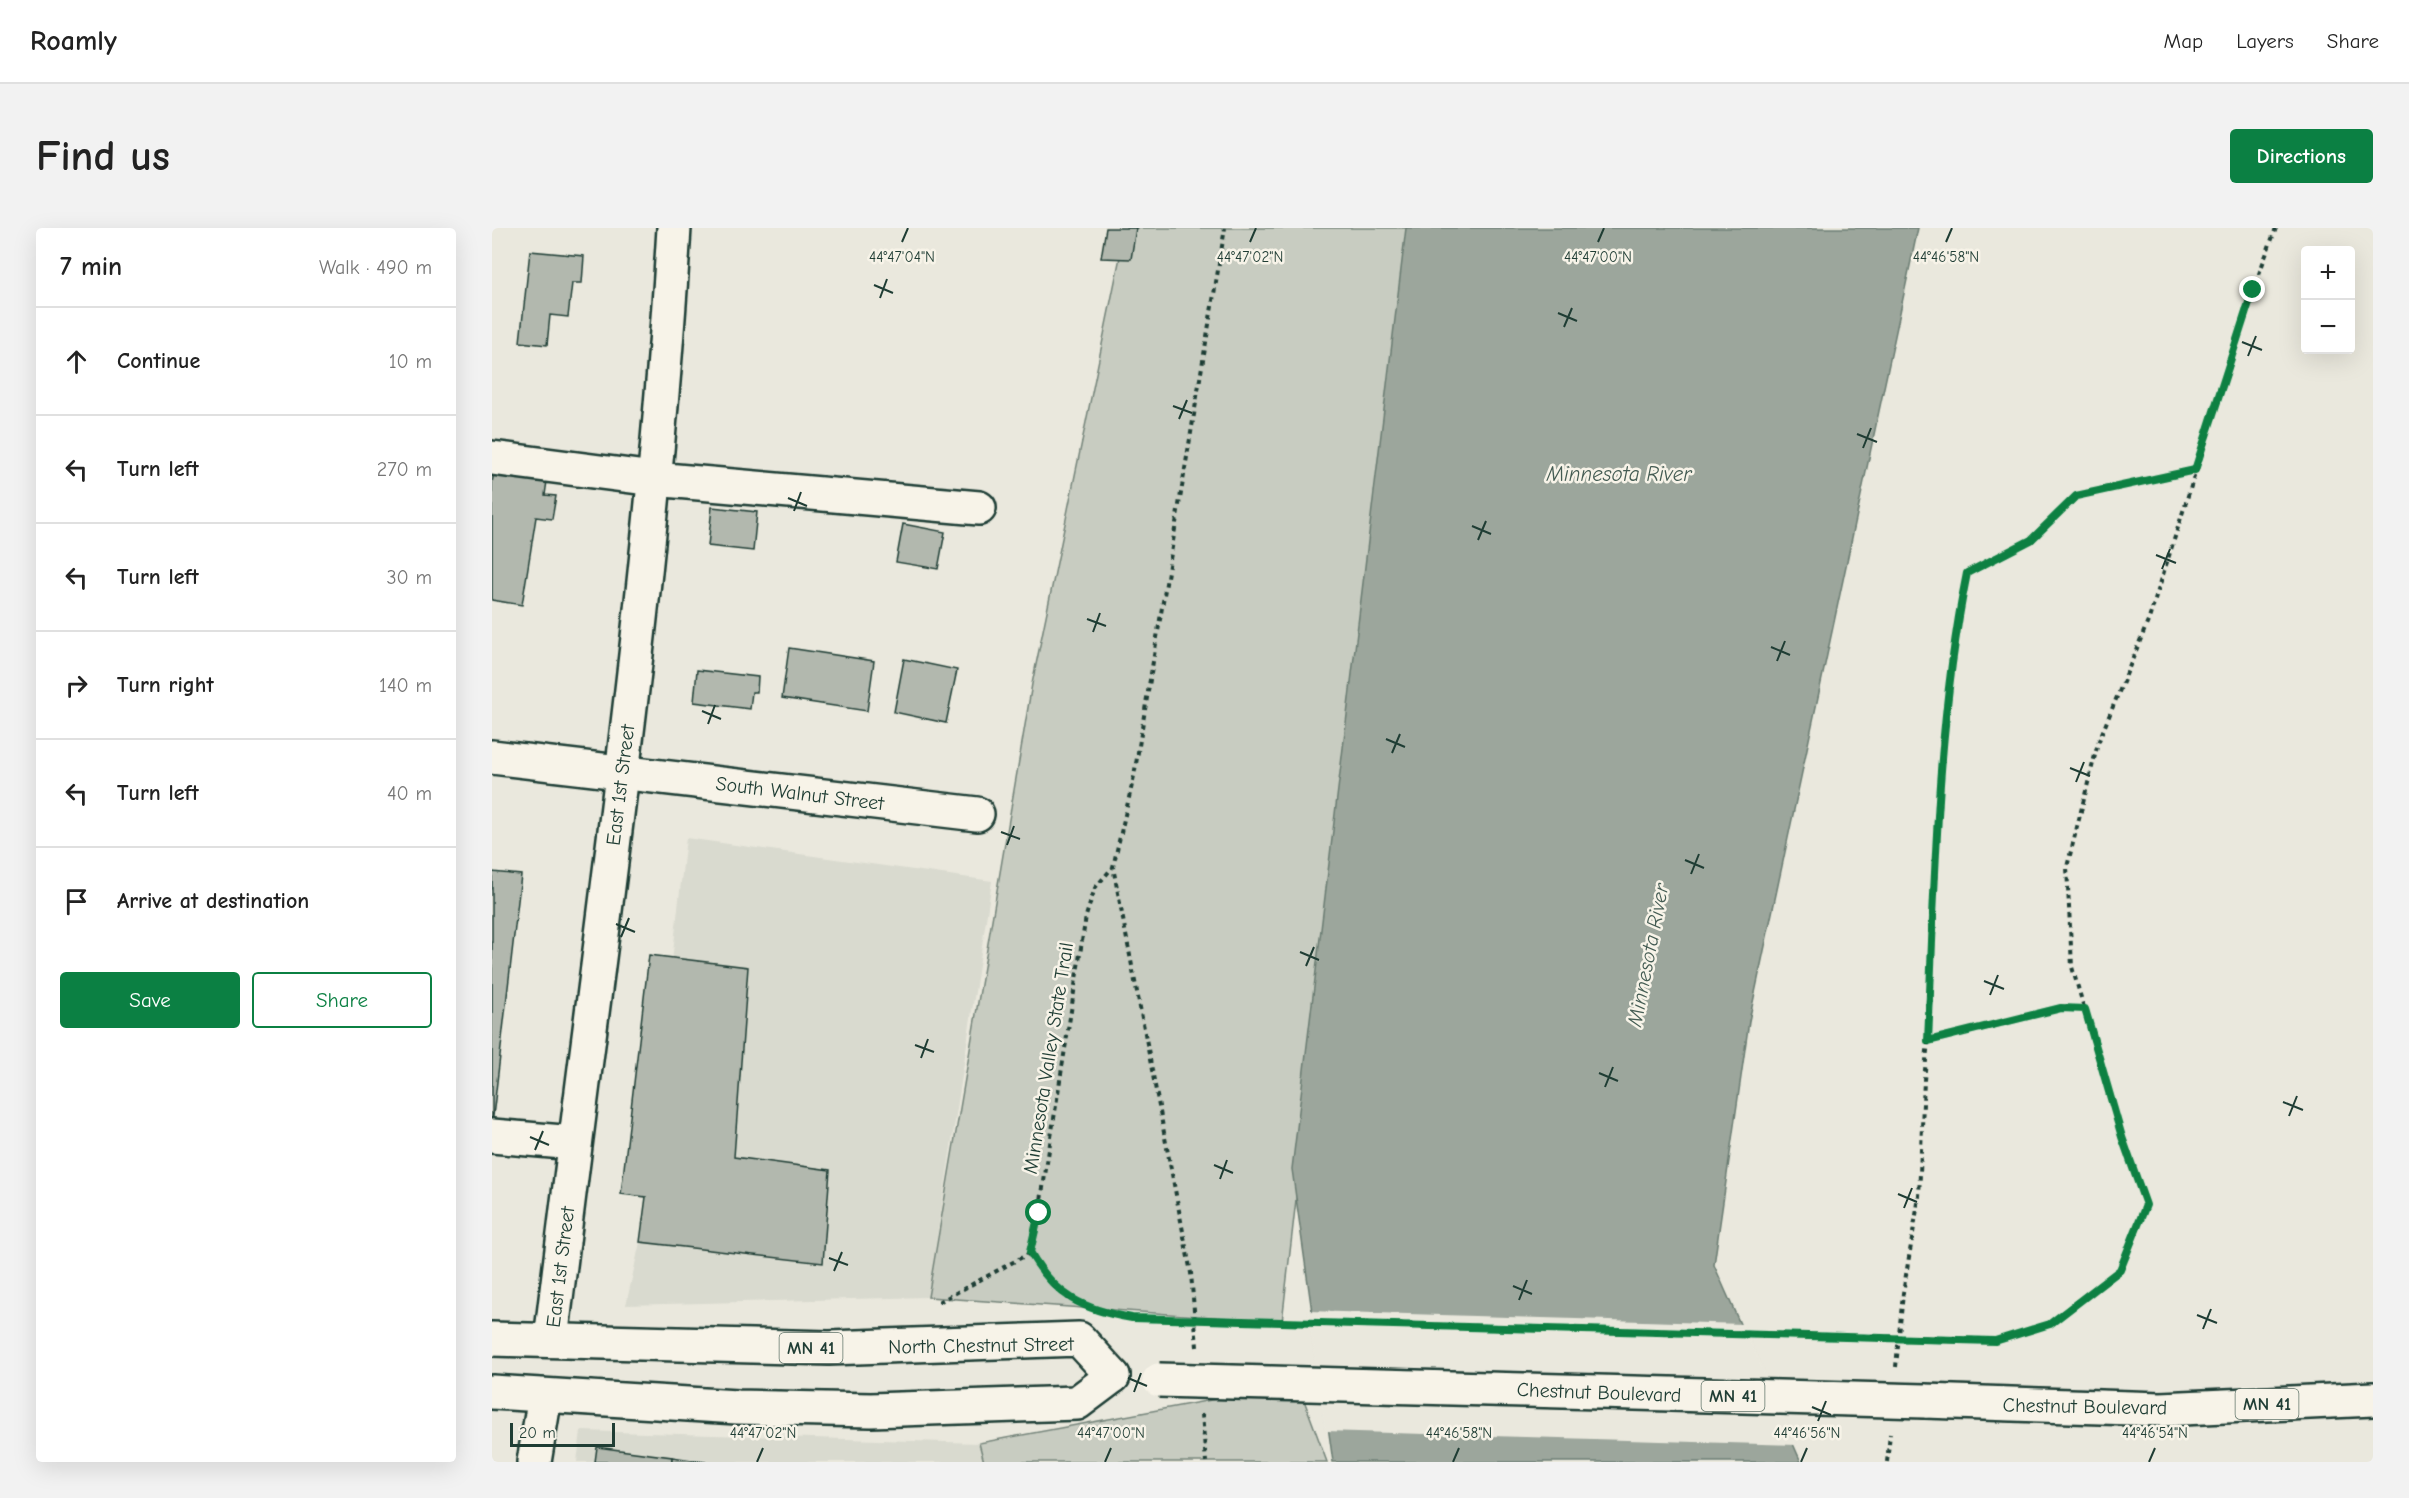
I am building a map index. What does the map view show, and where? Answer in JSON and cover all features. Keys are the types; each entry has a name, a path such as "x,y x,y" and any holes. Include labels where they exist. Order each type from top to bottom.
{"main road":[{"name":"East 1st Street","path":"551,1340 622,772 667,343 674,228"},
{"path":"492,458 654,479 979,508"},
{"name":"South Walnut Street","path":"492,757 977,814"},
{"path":"492,1136 575,1143"},
{"name":"North Chestnut Street","path":"492,1340 829,1348 1079,1339 1113,1376"},
{"path":"492,1392 736,1407 871,1410 1077,1403 1113,1376"},
{"name":"Chestnut Boulevard","path":"1113,1376 1159,1380 2161,1409 2373,1399"},
{"path":"534,1462 545,1396"}],"path":[{"path":"1193,1294 1113,867 1136,764 1225,228"},
{"path":"1095,1310 1132,1318 1995,1341 2050,1324 2120,1270 2146,1205 2122,1137 2072,967 2067,867 2098,743 2149,619 2253,290 2276,228"},
{"path":"1903,1293 1919,1197 1944,753 1957,620 1967,573 2031,540 2076,496 2195,470"},
{"name":"Minnesota Valley State Trail","path":"1030,1252 1041,1201 1086,915 1095,888 1113,867"},
{"path":"1928,1041 2061,1008 2085,1009"},
{"path":"939,1302 1030,1252 1041,1271 1056,1287 1084,1305"}],"shaded area":[{"path":"1126,228 1407,228 1282,1322 928,1297 1032,684"},
{"path":"686,838 992,881 928,1297 626,1305 640,1242"},
{"path":"1298,1384 1327,1462 984,1462 979,1443"},
{"path":"581,1431 979,1443 984,1462 577,1462"}],"water":[{"name":"Minnesota River","path":"1406,228 1918,228 1749,1021 1714,1265 1801,1462 1333,1462 1292,1169"}],"pier":[{"path":"1308,1311 1743,1324 1797,1445 1325,1431"}],"building":[{"path":"1106,228 1136,228 1131,259 1101,258"},
{"path":"530,251 584,256 582,283 572,283 568,317 550,315 547,345 520,342"},
{"path":"495,466 548,474 545,495 556,496 552,519 536,517 522,605 492,600 492,483"},
{"path":"712,507 757,512 753,551 708,546"},
{"path":"903,524 945,532 938,569 896,562"},
{"path":"789,648 874,661 867,711 782,698"},
{"path":"904,659 957,670 946,723 894,712"},
{"path":"697,670 758,677 757,692 752,692 750,709 694,702"},
{"path":"492,872 521,875 492,1125"},
{"path":"649,955 748,967 734,1157 830,1170 823,1263 640,1242 646,1197 621,1194"},
{"path":"597,1447 672,1457 672,1462 595,1462"},
{"path":"672,1457 706,1462 672,1462"}],"route":[{"path":"1039,1213 1030,1252 1041,1271 1074,1301 1095,1310 1132,1318 1995,1341 2050,1324 2120,1270 2146,1205 2122,1137 2085,1009 2061,1008 1928,1041 1944,753 1957,620 1967,573 2031,540 2076,496 2195,470 2253,290"}]}
